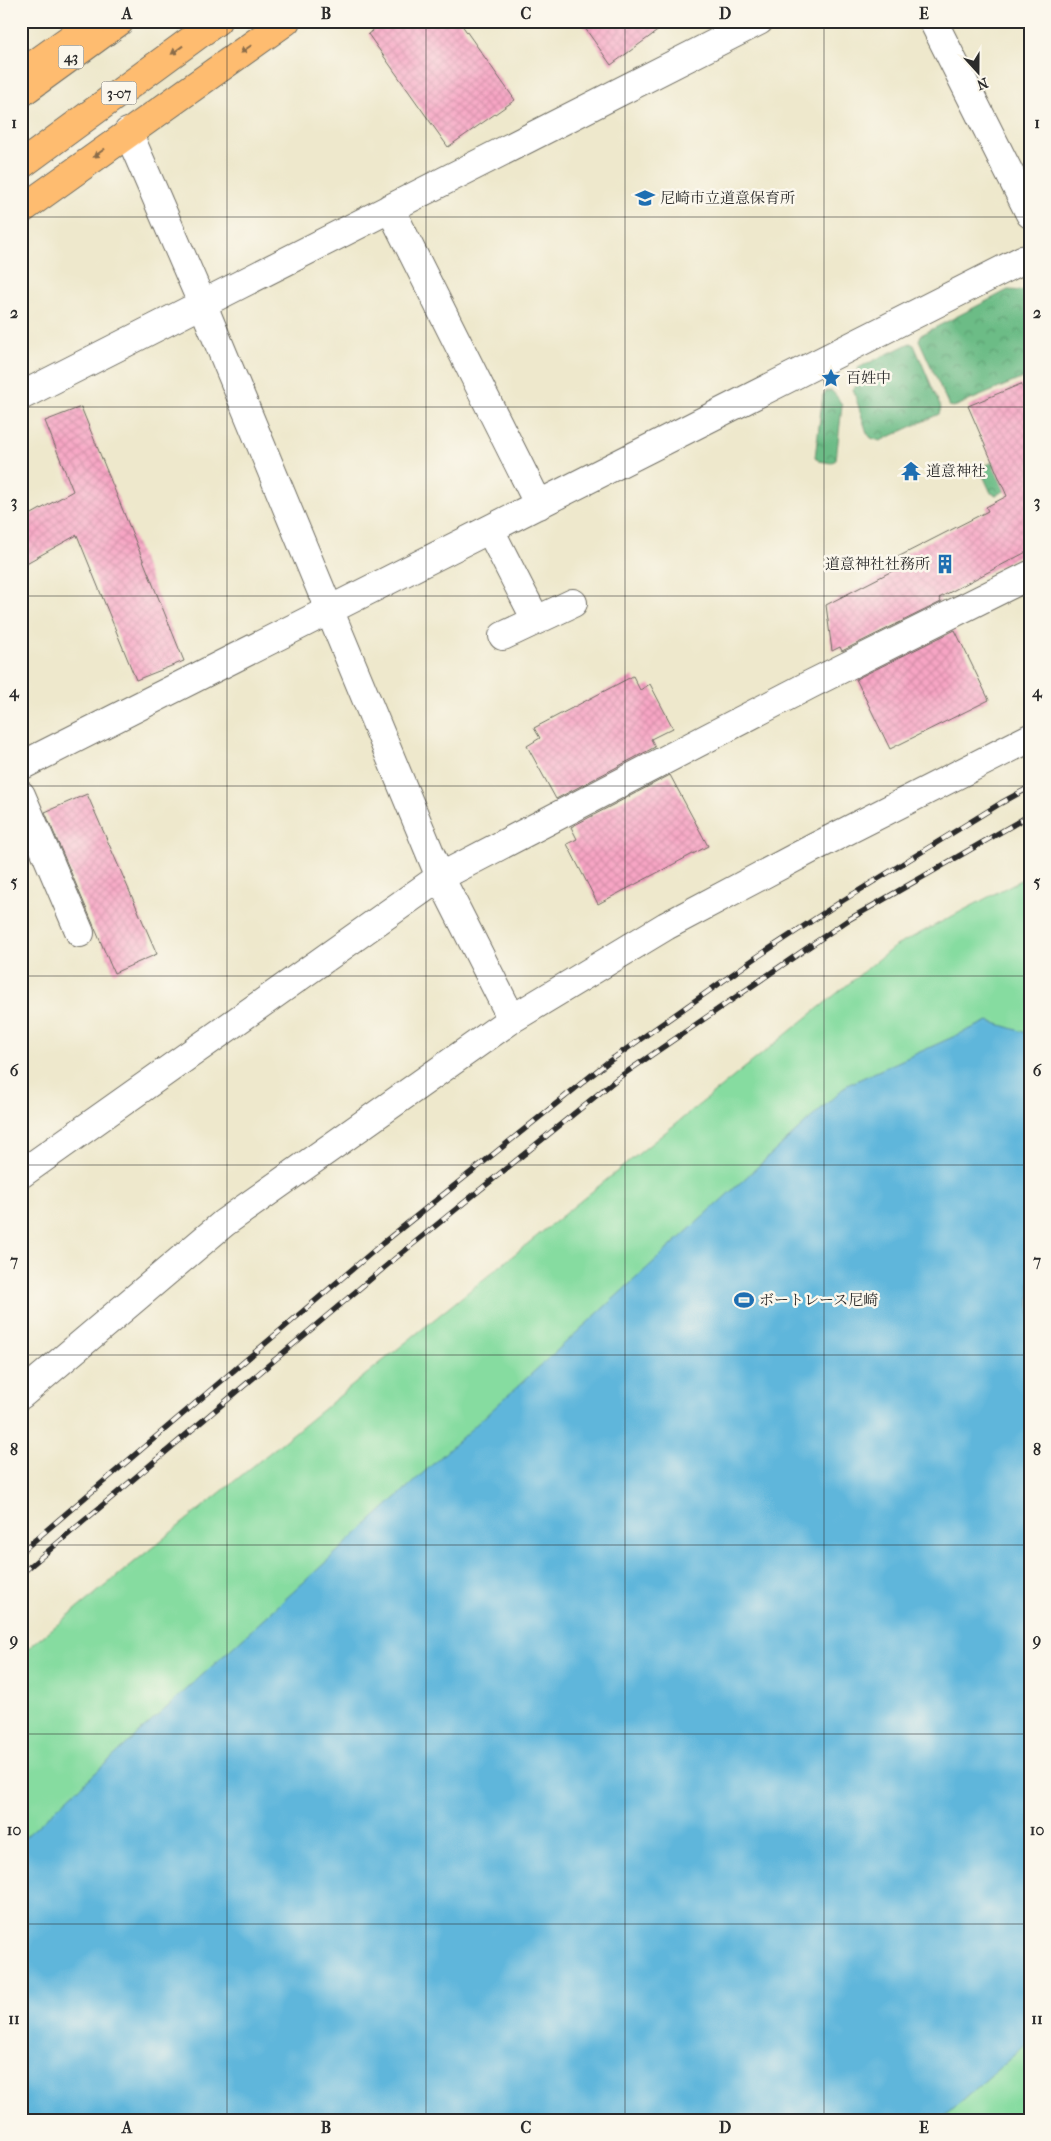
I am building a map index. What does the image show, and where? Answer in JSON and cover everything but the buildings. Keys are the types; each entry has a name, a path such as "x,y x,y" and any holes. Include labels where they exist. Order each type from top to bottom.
{"highway":[{"path":"21,74 95,21"},
{"name":"43","path":"21,93 120,21"},
{"name":"3-07","path":"21,164 217,21"},
{"path":"21,210 286,21"}],"street":[{"path":"21,396 759,21"},
{"path":"933,21 1030,214"},
{"path":"128,132 202,303 440,877 512,1020"},
{"path":"390,208 539,505"},
{"path":"21,766 839,352 1013,265 1030,259"},
{"path":"490,530 536,620"},
{"path":"21,1174 440,877 811,684 1030,575"},
{"path":"503,636 573,603"},
{"path":"21,1395 224,1223 512,1020 666,926 815,847 1030,738"},
{"path":"21,794 80,933"}],"green space":[{"path":"1008,290 1026,291 1030,297 1030,375 954,407 949,406 919,340 921,335"},
{"path":"910,343 914,345 941,408 939,414 880,441 871,438 867,433 853,389 859,383 858,368"},
{"path":"826,391 832,391 842,406 836,460 831,463 819,461 815,457 823,395"},
{"path":"1030,445 1030,478 996,495 991,493 981,471 982,467"},
{"name":"ボートレース尼崎","path":"1030,875 1030,2120 21,2120 21,1654 894,947"}],"water":[{"name":"ボートレース尼崎","path":"988,1021 1030,1034 1030,2041 940,2120 21,2120 21,1841 847,1085"}],"railway":[{"path":"21,1552 383,1243 608,1062 757,957 842,901 1030,787"},
{"path":"21,1574 392,1261 618,1078 848,920 1030,815"}],"place":[{"name":"尼崎市立道意保育所","path":"645,198"},
{"name":"百姓中","path":"831,378"},
{"name":"道意神社","path":"911,471"},
{"name":"道意神社社務所","path":"945,564"},
{"name":"ボートレース尼崎","path":"744,1300"}]}
